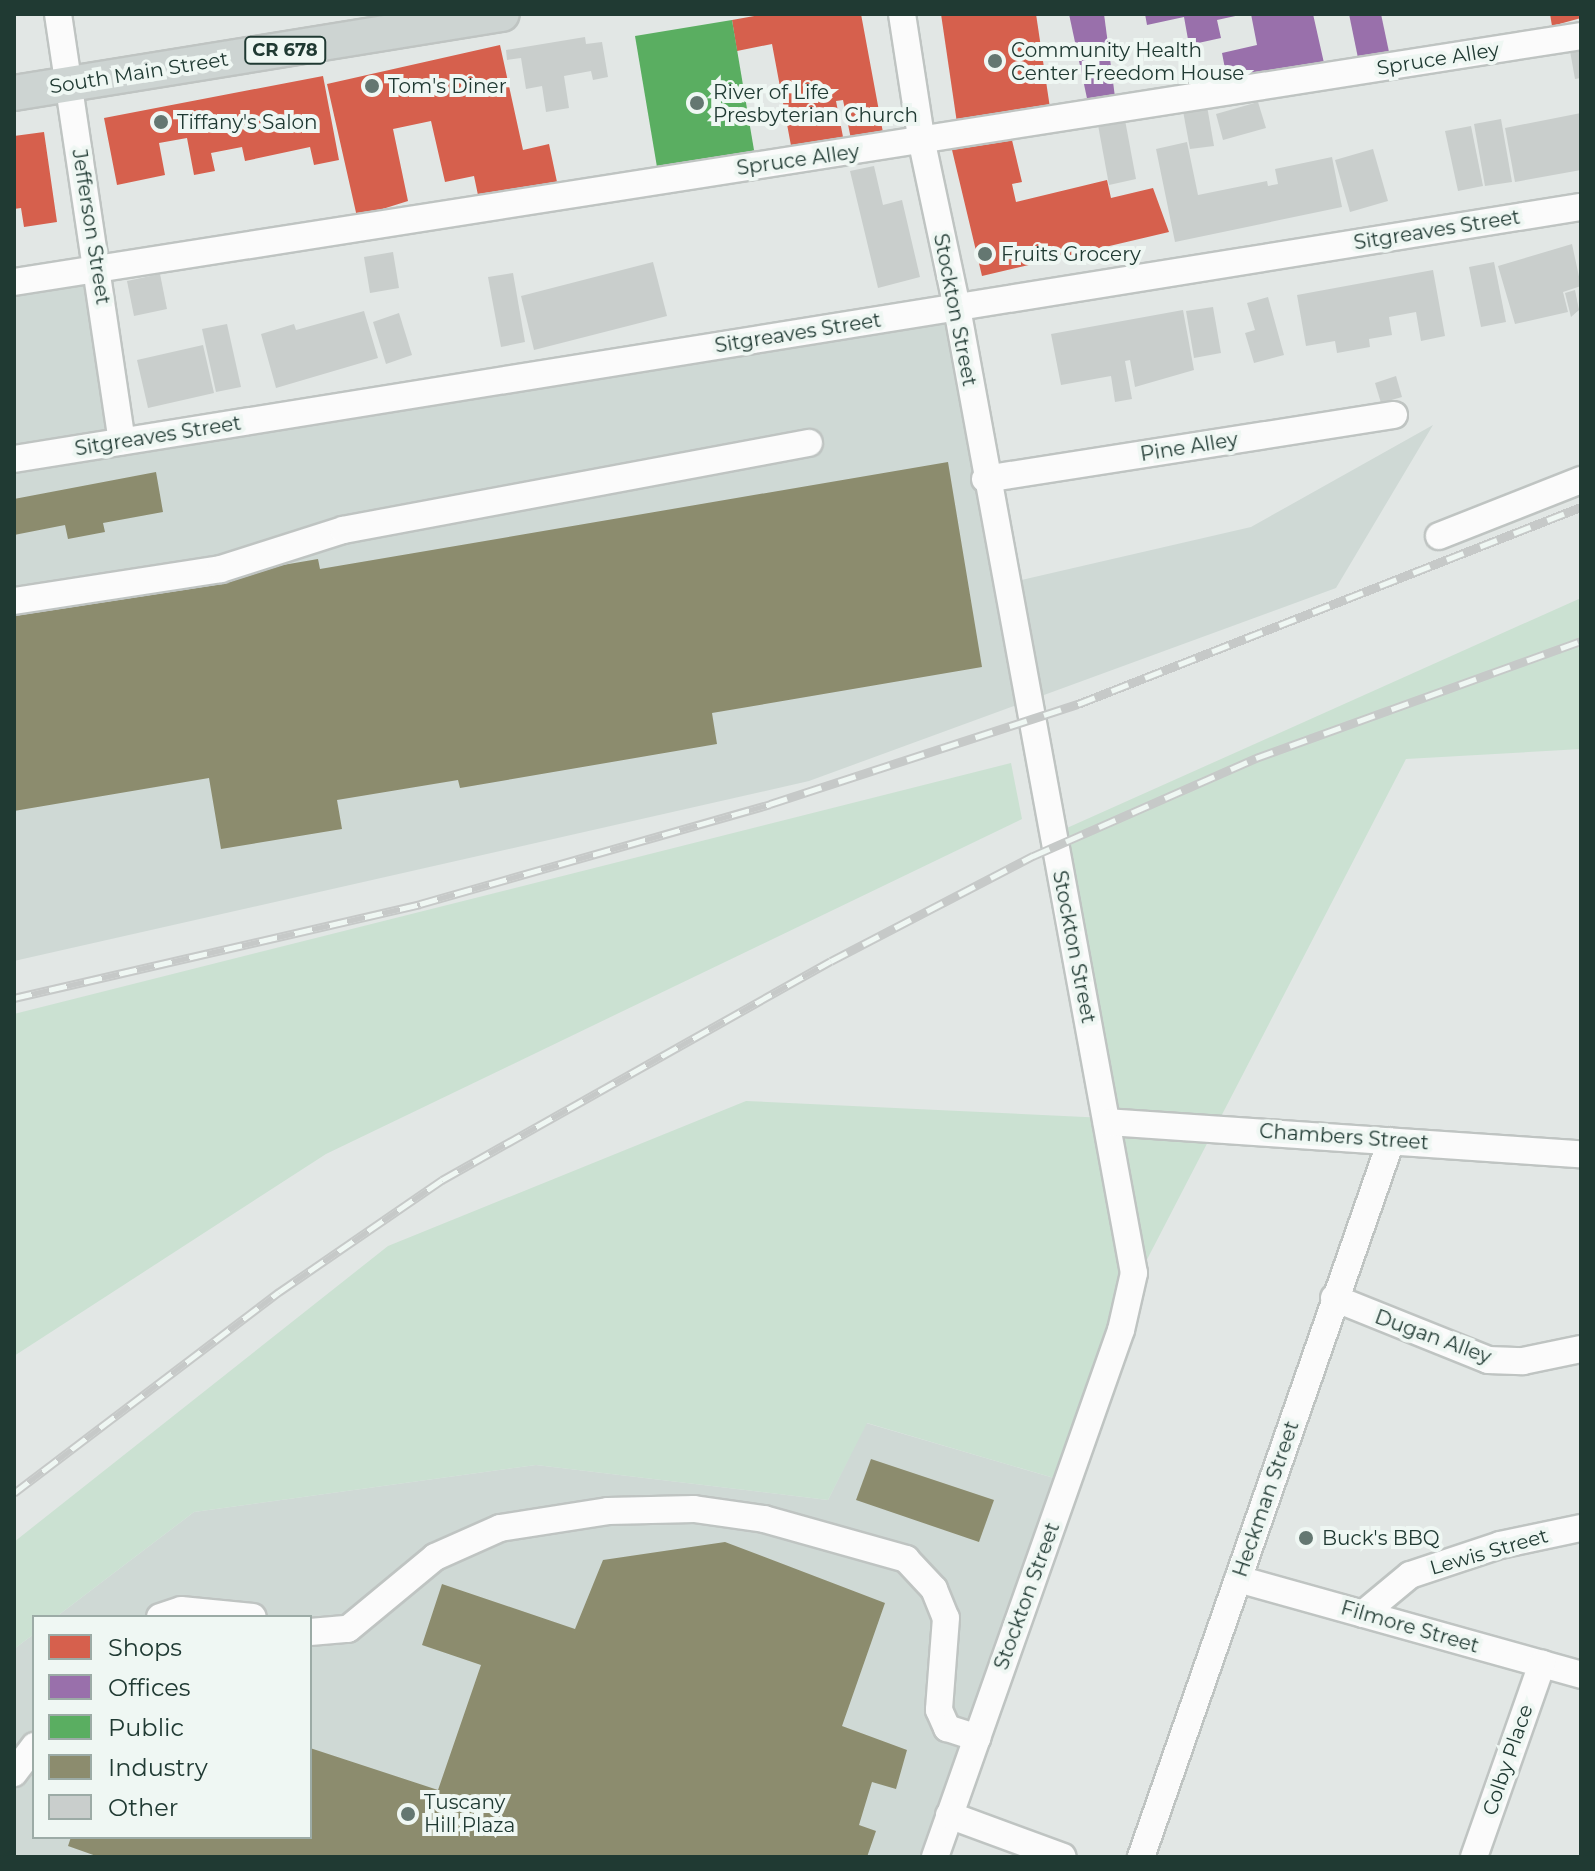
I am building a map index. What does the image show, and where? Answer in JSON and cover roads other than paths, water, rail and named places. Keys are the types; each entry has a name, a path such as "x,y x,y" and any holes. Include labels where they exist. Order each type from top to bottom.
{"main road":[{"name":"South Main Street","path":"14,93 502,14"}],"street":[{"name":"Jefferson Street","path":"58,14 122,441"},
{"name":"Stockton Street","path":"902,14 922,143 957,308 985,479 1134,1273 1132,1296 935,1857"},
{"name":"Spruce Alley","path":"14,282 922,143 1581,36"},
{"name":"Sitgreaves Street","path":"14,459 1581,207"},
{"name":"Pine Alley","path":"985,479 1394,415"},
{"path":"14,601 221,569 343,530 809,443"},
{"path":"1439,536 1581,480"},
{"name":"Chambers Street","path":"1107,1122 1581,1154"},
{"name":"Heckman Street","path":"1141,1857 1391,1141"},
{"name":"Dugan Alley","path":"1334,1298 1488,1360 1523,1361 1581,1349"},
{"path":"312,1632 348,1629 435,1557 500,1528 608,1511 694,1509 764,1519 906,1559 934,1589 946,1618 939,1710 947,1728 977,1738"},
{"name":"Lewis Street","path":"1363,1614 1410,1575 1500,1545 1581,1528"},
{"name":"Filmore Street","path":"1238,1579 1581,1675"},
{"path":"166,1615 181,1610 232,1615"},
{"name":"Colby Place","path":"1474,1857 1542,1664"},
{"path":"14,1773 32,1749"},
{"path":"949,1815 1048,1855"}],"railway":[{"path":"14,998 420,904 770,804 1078,704 1581,507"},
{"path":"14,1493 279,1292 442,1180 831,961 1033,856 1256,758 1581,641"}],"place":[{"name":"Community Health Center Freedom House","path":"995,61"},
{"name":"Tom's Diner","path":"372,86"},
{"name":"River of Life Presbyterian Church","path":"697,103"},
{"name":"Tiffany's Salon","path":"161,122"},
{"name":"Fruits Grocery","path":"985,254"},
{"name":"Buck's BBQ","path":"1306,1538"},
{"name":"Tuscany Hill Plaza","path":"408,1814"}]}
